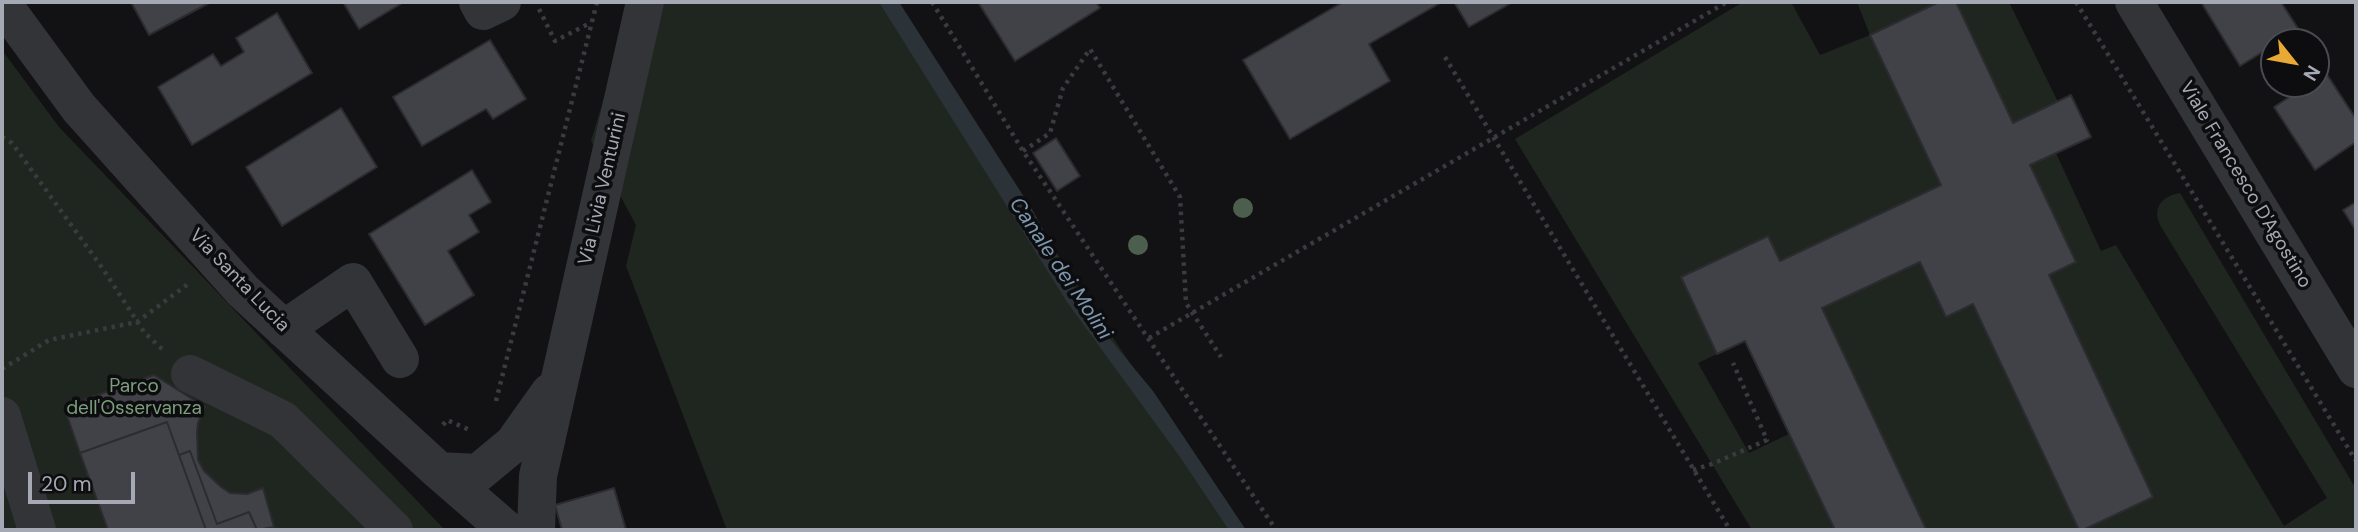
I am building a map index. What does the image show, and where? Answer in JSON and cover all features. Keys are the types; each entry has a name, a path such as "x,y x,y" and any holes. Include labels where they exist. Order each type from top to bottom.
{"street":[{"path":"478,2 482,11 502,2"},
{"name":"Via Livia Venturini","path":"536,530 538,476 645,2"},
{"name":"Via Santa Lucia","path":"2,3 79,108 243,291 428,462 507,530"},
{"name":"Viale Francesco D'Agostino","path":"2144,5 2356,369"},
{"path":"284,329 353,282 400,359"},
{"path":"190,374 283,420 394,530"},
{"name":"Via Livia Venturini","path":"428,462 478,473 513,444 561,376"},
{"path":"2,416 37,530"}],"path":[{"path":"536,2 555,41 591,22"},
{"path":"491,412 500,386 597,2"},
{"path":"932,2 1023,151 1276,530"},
{"path":"1149,338 1727,2"},
{"path":"2076,2 2356,461"},
{"path":"1023,151 1050,133 1063,88 1090,49 1180,197 1186,303 1221,357"},
{"path":"1445,57 1730,530"},
{"path":"2,135 12,143 103,269 144,332 190,374"},
{"path":"2,369 49,340 137,322 217,262"},
{"path":"1693,470 1767,440 1733,363"},
{"path":"428,462 447,420 471,431 479,428"}],"green space":[{"path":"633,2 893,2 1096,313 1244,530 727,530 626,266 636,225 591,141"},
{"path":"1743,2 1791,2 1820,55 1870,35 1857,2 1939,2 1871,35 1941,185 1780,261 1767,236 1681,277 1717,354 1698,363 1749,453 1789,434 1835,530 1752,530 1515,139"},
{"path":"1956,2 2009,2 2058,102 2013,123"},
{"name":"Parco dell'Osservanza","path":"2,50 59,127 445,530 2,530"},
{"path":"2056,153 2101,251 2116,245 2284,526 2327,498 2160,225 2157,213 2160,204 2168,197 2180,193 2356,489 2356,530 2083,530 2153,496 2049,275 2076,261 2030,165"},
{"path":"1920,262 1946,317 1973,304 2079,530 1924,530 1822,308"}],"water":[{"name":"Canale dei Molini","path":"879,2 899,2 1033,211 1076,291 1104,332 1153,391 1246,530 1229,530 1180,457 1067,302"}],"building":[{"path":"131,2 211,2 149,35"},
{"path":"343,2 404,2 359,29"},
{"path":"978,2 1096,2 1100,8 1015,61"},
{"path":"1343,2 1442,2 1369,44 1390,81 1290,139 1243,60"},
{"path":"1454,2 1513,2 1469,27"},
{"path":"1939,2 1956,2 2013,123 2071,95 2091,137 2030,165 2076,262 2049,275 2153,497 2083,530 2079,530 1973,304 1946,317 1920,262 1822,308 1926,529 1924,530 1835,530 1745,341 1717,354 1681,277 1768,236 1780,261 1941,185 1870,35"},
{"path":"2201,2 2281,2 2298,28 2260,28 2260,54 2240,66"},
{"path":"277,13 312,73 192,145 158,87 213,54 221,66 244,52 236,38"},
{"path":"490,40 526,99 493,119 486,109 422,146 393,97"},
{"path":"2330,79 2356,119 2356,142 2315,170 2274,107 2288,98 2330,98"},
{"path":"341,108 377,167 282,226 246,167"},
{"path":"1056,138 1080,176 1057,191 1033,153"},
{"path":"472,170 491,202 469,215 479,232 448,251 474,295 425,325 369,234"},
{"path":"2356,202 2356,231 2343,210"},
{"path":"154,375 205,407 197,432 198,460 204,471 230,493 247,494 263,488 274,527 257,530 249,512 217,524 190,451 179,455 167,422 80,453 64,407"},
{"path":"167,422 206,530 108,530 80,453"},
{"path":"190,451 217,524 249,512 257,530 206,530 179,455"},
{"path":"614,488 626,530 562,530 555,505"}]}
